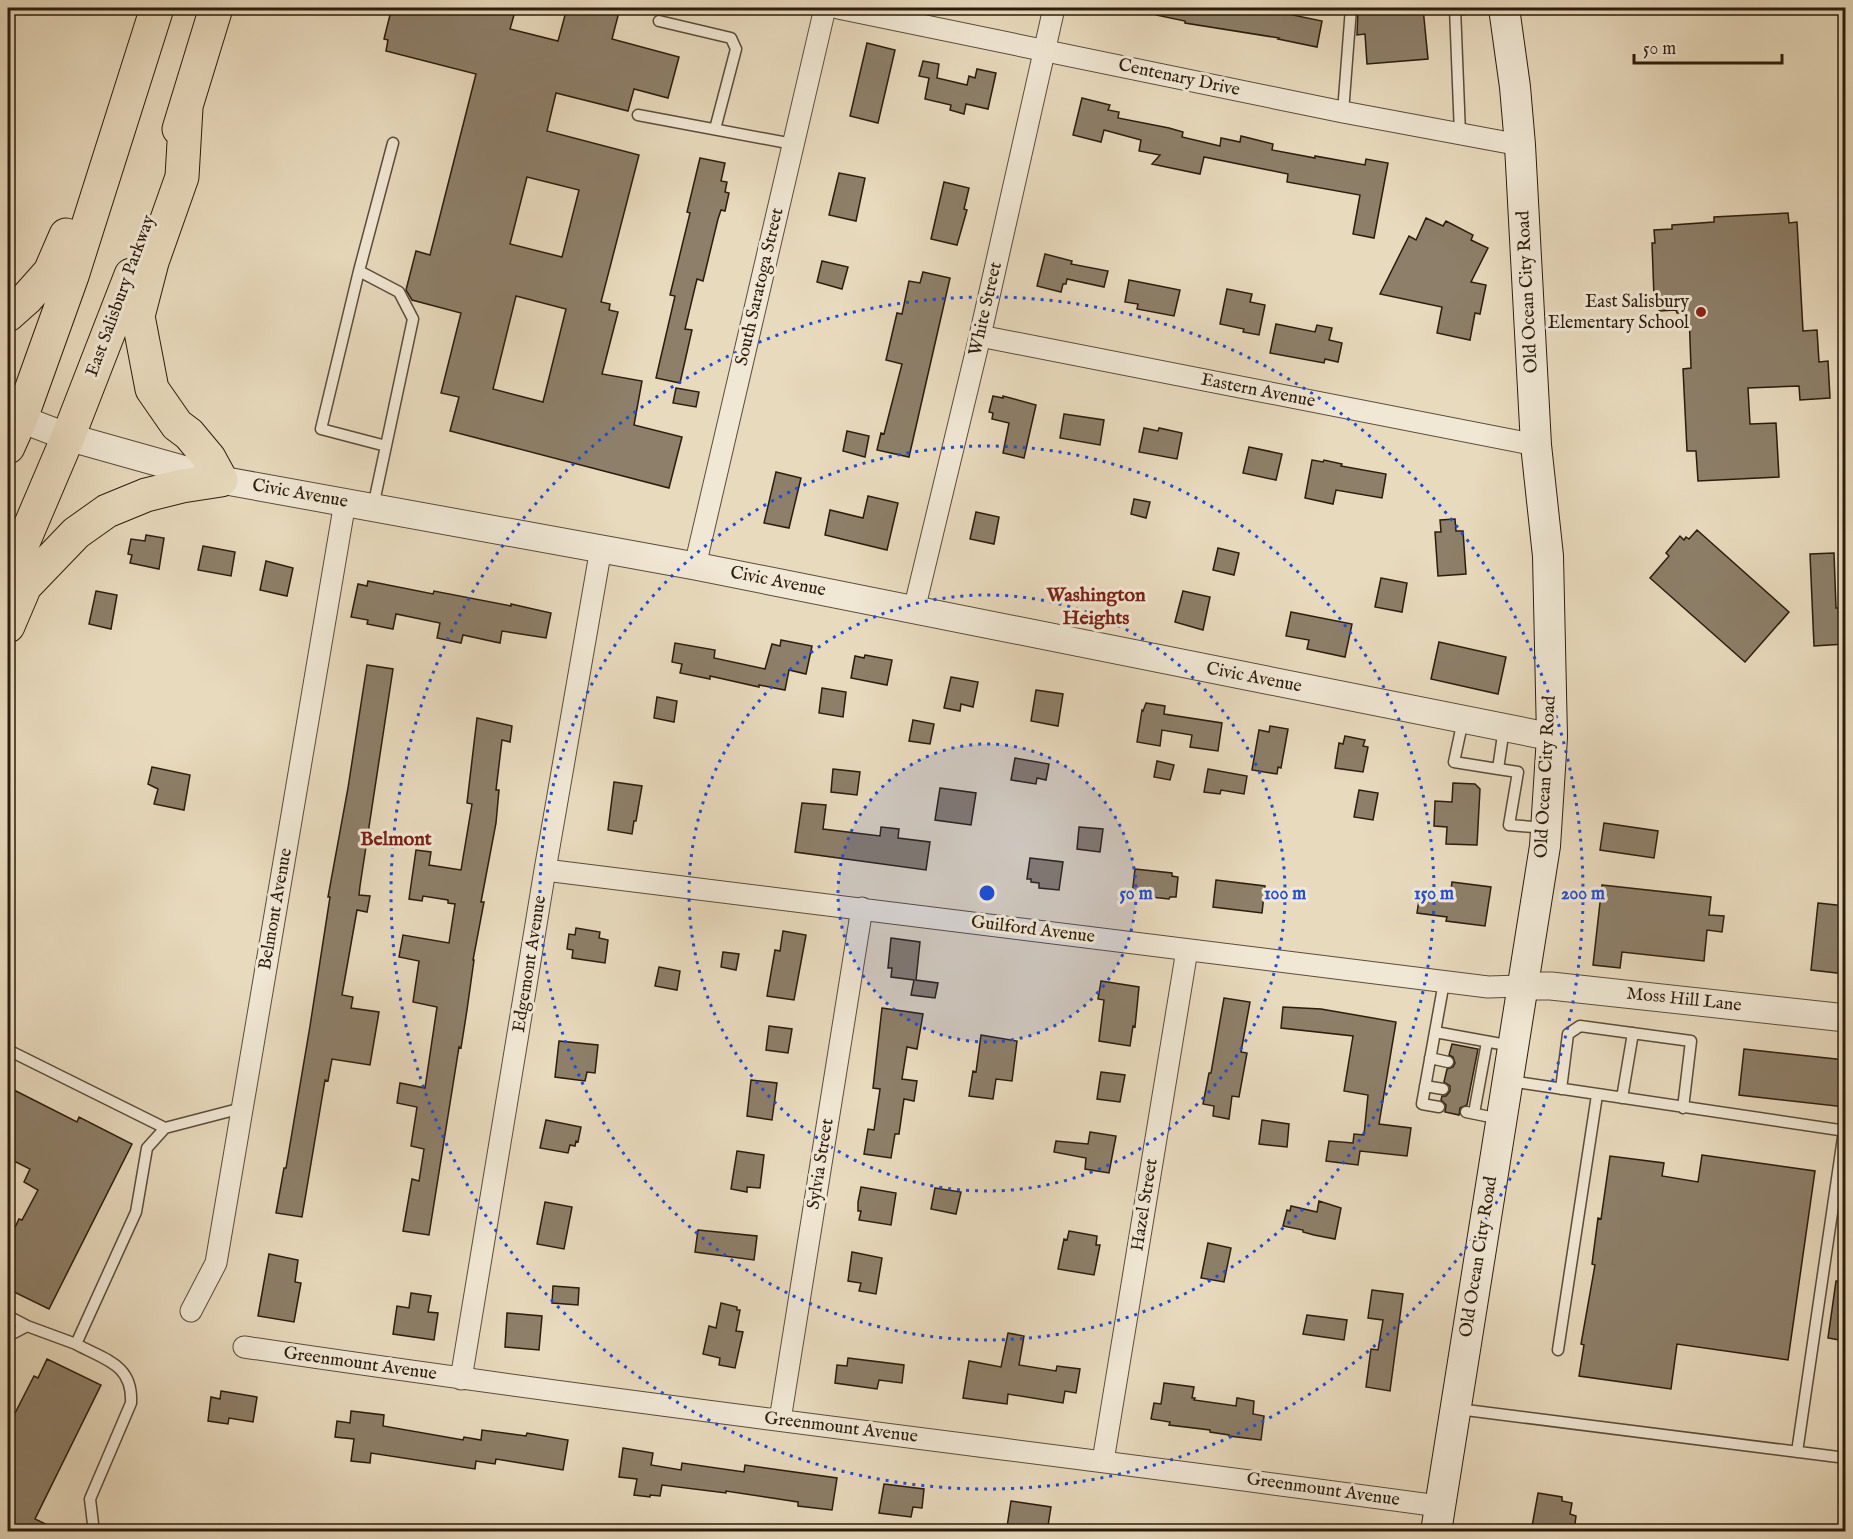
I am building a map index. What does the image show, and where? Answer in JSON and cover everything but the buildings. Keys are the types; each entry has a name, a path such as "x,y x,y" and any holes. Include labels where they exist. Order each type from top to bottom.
{"main road":[{"path":"8,315 50,272 72,219 132,30 146,8"},
{"path":"8,447 14,416 72,276 157,8"},
{"name":"East Salisbury Parkway","path":"8,578 68,437 125,292 186,108 216,8"},
{"name":"Old Ocean City Road","path":"1438,1519 1455,1409 1480,1115 1488,1072 1521,986 1546,828 1552,737 1548,556 1536,445 1520,145 1504,8"},
{"path":"8,626 25,586 76,533 107,511 146,495 221,480 209,458 189,434 177,425 152,389 138,316 153,262 182,177 186,108"}],"street":[{"name":"South Saratoga Street","path":"695,566 825,8"},
{"name":"Centenary Drive","path":"838,8 1343,112 1520,145"},
{"name":"White Street","path":"914,610 980,336 1054,8"},
{"name":"Eastern Avenue","path":"980,336 1536,445"},
{"name":"Civic Avenue","path":"14,416 68,437 221,480 695,566 1552,737"},
{"name":"Belmont Avenue","path":"191,1311 216,1263 345,502"},
{"name":"Edgemont Avenue","path":"461,1379 601,548"},
{"name":"Guilford Avenue","path":"545,870 1444,982 1488,987 1521,986"},
{"name":"Sylvia Street","path":"780,1420 862,908"},
{"name":"Hazel Street","path":"1103,1461 1187,950"},
{"name":"Moss Hill Lane","path":"1521,986 1551,986 1845,1018"},
{"name":"Greenmount Avenue","path":"244,1347 461,1379 1103,1461 1438,1519"}],"lane":[{"path":"1343,112 1351,8"},
{"path":"1460,134 1455,9 1469,8"},
{"path":"659,21 730,38 734,42 736,49 715,129"},
{"path":"638,115 793,144"},
{"path":"386,446 321,429 393,143"},
{"path":"359,271 399,292 413,319 373,507"},
{"path":"1463,719 1454,762 1518,772 1509,825 1546,828"},
{"path":"1497,769 1504,728"},
{"path":"1439,1107 1422,1104 1444,982"},
{"path":"1560,1089 1568,1034 1580,1026 1691,1041 1683,1108"},
{"path":"1435,1032 1499,1044"},
{"path":"1622,1098 1633,1033"},
{"path":"8,1050 165,1128"},
{"path":"1430,1058 1448,1062"},
{"path":"1480,1115 1473,1095 1488,1072 1596,1095 1845,1131 1797,1452"},
{"path":"1425,1086 1443,1089"},
{"path":"1558,1350 1596,1095"},
{"path":"76,1344 136,1212 147,1148 165,1128 242,1108"},
{"path":"8,1316 27,1326 76,1344 122,1369 132,1389 131,1403 90,1498 94,1532"},
{"path":"8,1336 27,1326"},
{"path":"1455,1409 1845,1458"}],"place":[{"name":"East Salisbury Elementary School","path":"1701,312"}],"district":[{"name":"Washington Heights","path":"1096,606"},
{"name":"Belmont","path":"396,839"}]}
